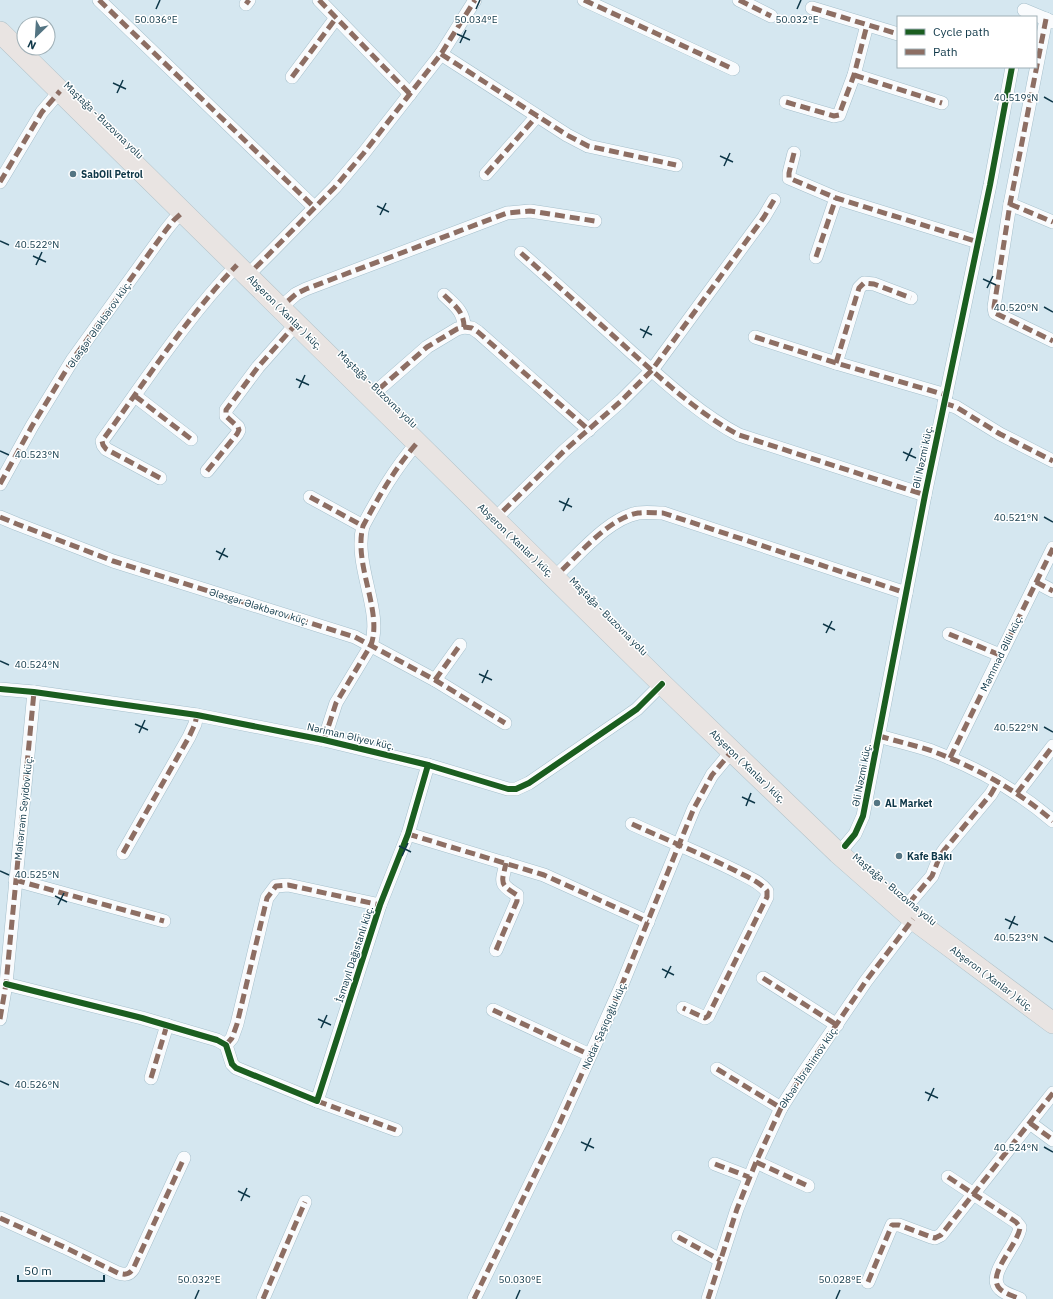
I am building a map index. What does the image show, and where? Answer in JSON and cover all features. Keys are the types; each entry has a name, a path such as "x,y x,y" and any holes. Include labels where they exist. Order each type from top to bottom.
{"main road":[{"path":"0,19 16,34"},
{"name":"Abşeron ( Xanlar ) küç.","path":"0,32 64,87 183,212 246,266 297,324 662,684 732,751 841,850"},
{"name":"Maştağa - Buzovna yolu","path":"37,56 64,87 246,266 288,301 379,389 804,809 841,850 880,879 911,911 1053,1011"},
{"name":"Abşeron ( Xanlar ) küç.","path":"911,911 1053,1023"}],"street":[{"path":"99,0 314,207"},
{"path":"319,0 410,94"},
{"path":"160,478 106,448 102,441 189,322 223,280 273,250 335,187 363,154 441,54 475,0"},
{"path":"584,0 733,69"},
{"path":"739,0 771,16"},
{"path":"812,8 897,34"},
{"path":"1024,9 1049,20 1010,204 994,307 995,313 1053,341"},
{"path":"292,77 336,18"},
{"path":"786,102 834,116 840,115 854,75 867,25"},
{"path":"441,54 567,135 588,146 676,165"},
{"name":"Əli Nəzmi küç.","path":"841,850 855,834 863,816 925,495 978,242 1010,68"},
{"path":"854,75 942,103"},
{"path":"0,182 42,112 64,87"},
{"path":"486,174 537,116"},
{"path":"794,153 789,178 836,198 978,242"},
{"path":"816,257 836,198"},
{"path":"503,512 564,451 589,430 652,370 764,217 774,200"},
{"path":"1010,204 1053,222"},
{"path":"288,301 296,294 306,289 507,213 530,211 595,221"},
{"name":"Ələsgər Ələkbərov küç.","path":"0,484 73,359 166,230 183,212"},
{"path":"521,253 652,370 724,427 739,435 925,495"},
{"path":"836,363 859,288 864,283 874,284 911,298"},
{"path":"444,295 461,312 464,318 464,327"},
{"path":"207,471 239,430 238,427 226,416 226,410 258,367 297,324"},
{"path":"379,389 427,347 457,329 464,327 472,328 589,430"},
{"path":"755,337 945,399 1000,434 1053,461"},
{"path":"135,396 191,439"},
{"path":"324,740 336,703 371,645 374,632 372,612 360,552 363,526 394,472 417,443"},
{"path":"310,497 363,526"},
{"path":"562,570 617,520 638,513 650,512 663,514 906,593"},
{"name":"Ələsgər Ələkbərov küç.","path":"0,517 113,560 340,632 371,645 435,680 505,724"},
{"name":"Məmməd Əlili küç.","path":"950,758 1053,548"},
{"path":"1036,582 1053,591"},
{"path":"949,634 1000,655"},
{"path":"435,680 460,645"},
{"name":"Nəriman Əliyev küç.","path":"0,689 34,692 197,715 324,740 428,765 508,789 516,789 522,788 628,716 662,684"},
{"name":"Məhərrəm Seyidov küç.","path":"0,1019 6,984 34,692"},
{"path":"123,853 189,737 197,715"},
{"path":"878,736 918,746 974,769 1016,793 1053,820"},
{"path":"1016,793 1053,746"},
{"name":"Nodar Şaşıqoğlu küç.","path":"474,1299 557,1129 621,987 701,793 712,775 732,751"},
{"name":"İsmayıl Dağıstanlı küç.","path":"317,1100 380,905 408,834 428,765"},
{"name":"Əkbər İbrahimov küç.","path":"708,1299 749,1177 781,1108 881,960 932,876 940,856 991,794 998,782"},
{"path":"632,824 720,863 754,880 763,886 767,891 763,905 708,1016 705,1018 683,1008"},
{"path":"408,834 544,875 648,922"},
{"path":"496,950 517,901 517,895 504,887 502,883 506,863"},
{"path":"15,880 164,921"},
{"path":"226,1046 232,1038 237,1024 268,898 276,886 288,885 380,905"},
{"path":"763,978 837,1025"},
{"path":"6,984 217,1040 226,1046 229,1058 236,1068 396,1130"},
{"path":"493,1010 590,1055"},
{"path":"152,1078 167,1026"},
{"path":"717,1069 781,1108"},
{"path":"868,1282 892,1225 899,1225 936,1238 941,1235 1053,1093"},
{"path":"1030,1123 1053,1140"},
{"path":"0,1218 124,1275 130,1273 133,1269 184,1158"},
{"path":"756,1162 808,1186"},
{"path":"715,1164 749,1177"},
{"path":"948,1177 1016,1222 1020,1228 1020,1234 998,1270 996,1278 997,1285 1001,1290 1020,1299"},
{"path":"263,1299 305,1202"},
{"path":"678,1237 720,1260"}],"marked path":[{"path":"99,0 314,207"},
{"path":"246,4 249,0"},
{"path":"319,0 410,94"},
{"path":"255,268 335,187 363,154 441,54 475,0"},
{"path":"584,0 733,69"},
{"path":"739,0 771,16"},
{"path":"812,8 897,34"},
{"path":"292,77 336,18"},
{"path":"1037,65 1046,19"},
{"path":"786,102 834,116 839,115 854,75 867,25"},
{"path":"441,54 567,135 588,146 676,165"},
{"path":"1036,68 1010,204 994,307 995,313 1053,341"},
{"path":"854,75 942,103"},
{"path":"0,182 42,112 60,91"},
{"path":"486,174 537,116"},
{"path":"794,153 789,178 836,198 978,242"},
{"path":"816,257 836,198"},
{"path":"503,511 564,451 621,401 652,370 764,217 774,200"},
{"path":"1010,204 1053,222"},
{"path":"288,301 296,294 306,289 507,213 530,211 595,221"},
{"path":"0,484 32,426 73,359 166,230 183,212"},
{"path":"521,253 669,385 724,427 739,435 925,495"},
{"path":"160,478 106,449 102,441 183,328 218,285 237,265"},
{"path":"836,363 859,288 864,283 874,284 911,298"},
{"path":"444,295 460,312 464,321 464,327"},
{"path":"207,471 239,430 238,427 226,416 226,410 258,367 297,323"},
{"path":"379,389 427,347 457,329 464,327 472,328 589,430"},
{"path":"755,337 836,363 946,395"},
{"path":"135,396 191,439"},
{"path":"944,403 956,407 1000,434 1053,461"},
{"path":"324,740 336,703 371,645 374,632 371,603 362,556 361,541 363,526 388,483 417,443"},
{"path":"310,497 363,526"},
{"path":"562,570 597,536 617,521 638,513 663,513 906,593"},
{"path":"0,517 113,561 355,637 435,680 505,723"},
{"path":"950,758 1053,548"},
{"path":"1036,582 1053,591"},
{"path":"949,634 1000,655"},
{"path":"435,680 460,645"},
{"path":"0,1019 6,984 34,692"},
{"path":"123,853 189,737 197,715"},
{"path":"879,736 932,751 964,764 1010,789 1053,821"},
{"path":"1017,793 1053,746"},
{"path":"474,1299 557,1129 621,987 694,808 712,775 732,751"},
{"path":"909,903 932,876 940,856 945,849 991,794 998,782"},
{"path":"632,824 736,871 757,882 767,891 767,897 708,1016 705,1018 683,1008"},
{"path":"408,834 544,875 648,922"},
{"path":"496,950 517,901 517,895 507,888 503,882 506,863"},
{"path":"15,880 164,921"},
{"path":"226,1045 232,1038 237,1024 267,898 276,886 288,885 380,905"},
{"path":"708,1299 737,1209 756,1162 781,1108 866,981 913,919"},
{"path":"763,978 837,1025"},
{"path":"493,1010 590,1055"},
{"path":"151,1078 167,1025"},
{"path":"717,1069 781,1108"},
{"path":"868,1282 892,1225 899,1225 935,1238 941,1235 1053,1093"},
{"path":"317,1101 396,1130"},
{"path":"1030,1123 1053,1140"},
{"path":"0,1218 118,1273 127,1274 133,1269 184,1158"},
{"path":"756,1162 808,1186"},
{"path":"715,1164 749,1177"},
{"path":"948,1177 1016,1222 1020,1227 1014,1242 999,1268 997,1276 997,1283 1000,1289 1007,1294 1020,1299"},
{"path":"263,1299 305,1202"},
{"path":"678,1237 720,1260"}],"cycle path":[{"path":"845,846 855,834 863,816 925,495 990,185 1012,68"},
{"path":"0,689 34,692 197,715 324,740 428,765 508,789 516,789 529,783 637,709 662,684"},
{"path":"6,984 142,1018 217,1040 226,1045 232,1064 236,1068 317,1101 380,905 408,834 428,765"}],"place":[{"name":"SabOil Petrol","path":"73,174"},
{"name":"AL Market","path":"877,803"},
{"name":"Kafe Bakı","path":"899,856"}]}
